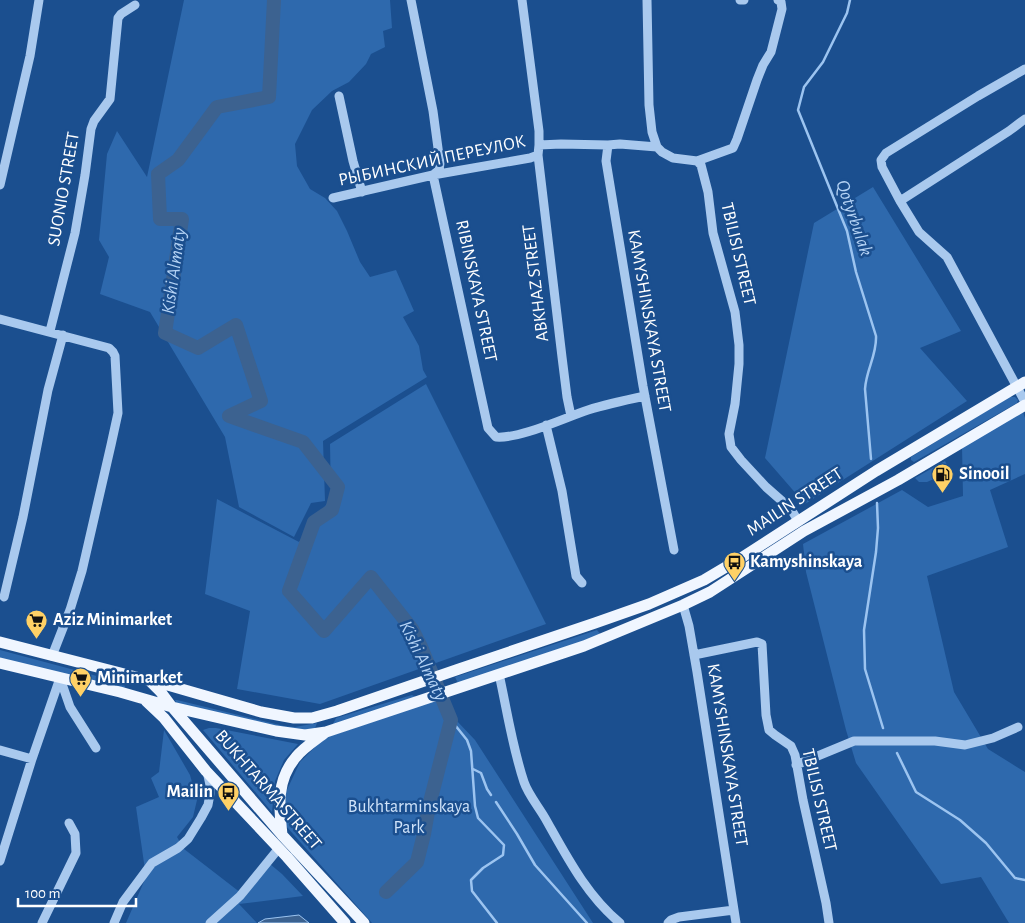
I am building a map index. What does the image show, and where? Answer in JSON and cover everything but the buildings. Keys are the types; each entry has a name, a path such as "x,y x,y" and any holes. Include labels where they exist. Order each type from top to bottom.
{"main road":[{"name":"MAILIN STREET","path":"208,697 260,712 294,718 312,718 337,712 648,604 704,580 905,453 1021,385"},
{"name":"MAILIN STREET","path":"326,732 420,699 584,646 683,605 710,592 804,532 918,468 1025,403"},
{"path":"905,453 906,464 918,468"},
{"path":"0,642 208,697"},
{"path":"0,663 172,706"},
{"path":"147,680 155,685 172,706 183,713 305,735 326,732"},
{"path":"177,735 178,724 183,713 194,702 208,697"},
{"name":"BUKHTARMA STREET","path":"145,700 164,718 206,771 279,848 345,923"},
{"name":"BUKHTARMA STREET","path":"183,713 282,835 364,923"},
{"path":"282,835 279,808 280,791 288,768 302,751 326,732"}],"street":[{"path":"0,185 30,56 39,0"},
{"name":"RIBINSKAYA STREET","path":"411,0 433,111 440,163 439,170 433,176 488,428 496,437 506,438 591,409 645,396"},
{"name":"ABKHAZ STREET","path":"522,0 539,131 538,155 567,397 571,416"},
{"path":"646,0 649,105 652,132 658,148 662,152 672,158 698,160 733,148 738,139 756,80 771,52 782,9 781,2 778,0"},
{"name":"SUONIO STREET","path":"50,331 75,233 91,129 94,121 110,99 118,18 135,5"},
{"path":"1025,69 886,153 881,160 882,167 919,232 947,257 1021,385 1025,403"},
{"path":"339,96 353,161 362,192"},
{"path":"900,200 1025,119"},
{"path":"539,145 620,144 658,148"},
{"name":"KAMYSHINSKAYA STREET","path":"608,145 606,161 645,396 674,550"},
{"name":"РЫБИНСКИЙ ПЕРЕУЛОК","path":"333,198 433,176 522,160 538,155"},
{"name":"TBILISI STREET","path":"698,160 701,164 708,192 713,233 735,312 738,337 739,364 735,404 729,434 731,447 766,487 791,509 798,521"},
{"path":"0,319 109,348 115,356 118,413 82,571 70,610 52,656"},
{"path":"4,597 23,517 48,390 63,335"},
{"path":"546,425 562,491 576,576 582,582"},
{"name":"KAMYSHINSKAYA STREET","path":"683,605 694,655 736,923"},
{"name":"TBILISI STREET","path":"694,655 757,642 762,644 766,715 769,730 791,746 795,755 829,923"},
{"path":"498,674 512,743 525,784 592,895 620,923"},
{"path":"60,678 70,707 96,748"},
{"path":"0,861 60,678"},
{"path":"796,765 854,741 935,741 965,745 993,738 1018,727"},
{"path":"0,750 32,759"},
{"path":"114,923 122,902 152,863 188,840 208,805 210,785 206,771"},
{"path":"42,923 76,852 75,834 69,823"},
{"path":"210,923 240,896 279,848"},
{"path":"668,923 679,917 734,910"}],"green space":[{"path":"184,0 390,0 392,28 383,31 385,47 371,54 366,64 349,82 332,91 312,110 295,144 297,166 310,189 325,198 337,211 360,262 370,277 396,270 414,311 403,317 419,346 423,370 427,377 323,441 325,501 311,503 294,537 239,507 225,437 150,312 100,294 109,257 99,240 107,154 117,131 147,177"},
{"path":"873,187 961,331 920,348 967,401 805,504 765,458 814,223"},
{"path":"426,384 546,624 320,704 237,689 250,611 205,594 217,499 299,542 331,498 330,444"},
{"path":"1009,397 1015,397 1018,400 1017,403 914,462 911,460 911,457"},
{"path":"1023,412 1025,418 1025,474 990,490 1008,547 927,576 954,692 988,749 1025,772 1025,923 1009,923 981,877 941,884 856,763 806,572 803,544 902,490 928,507 963,496 962,446"},
{"path":"945,461 947,465 945,474 927,482 919,482 915,478"},
{"path":"597,630 601,635 458,683 455,677"},
{"path":"0,650 108,679 124,684 125,687 0,660"},
{"path":"412,695 416,697 332,726 336,718"},
{"path":"175,700 284,726 295,727 317,723 314,731 295,731 176,703"},
{"name":"Bukhtarminskaya Park","path":"437,700 475,740 593,923 372,923 286,826 285,794 300,762 324,738"},
{"path":"209,728 298,744 284,760 275,781 272,812 203,730"},
{"path":"164,730 190,775 197,800 193,817 177,837 184,849 241,893 270,864 303,896 239,904 257,923 126,923 146,877 136,807 159,797 151,778 159,772"}],"shaded area":[{"path":"299,915 309,923 258,923 265,919"}],"waterway":[{"name":"Kіshі Almaty","path":"274,0 269,97 217,107 178,160 158,174 160,219 182,219 165,333 198,348 236,325 261,401 229,416 303,442 338,487 332,510 314,522 289,591 324,631 371,577 412,629 451,720 417,862 386,892"},
{"name":"Qotyrbulak","path":"850,0 847,13 823,62 804,87 798,110 847,231 856,272 876,336 875,350 867,375 865,389 871,459"},
{"name":"Qotyrbulak","path":"877,503 878,528 876,552 864,630 865,669 883,728"},
{"path":"451,720 467,740 471,751 475,806 478,818 504,845 503,855 483,868 471,880 472,891 497,923"},
{"name":"Qotyrbulak","path":"897,753 916,792 960,820 986,843 1015,878 1025,880"},
{"path":"473,769 481,773 491,795"},
{"path":"496,802 535,865 587,923"}],"place":[{"name":"Sinooil","path":"943,493"},
{"name":"Kamyshinskaya","path":"734,581"},
{"name":"Aziz Minimarket","path":"37,639"},
{"name":"Minimarket","path":"81,697"},
{"name":"Mailin","path":"229,811"}]}
